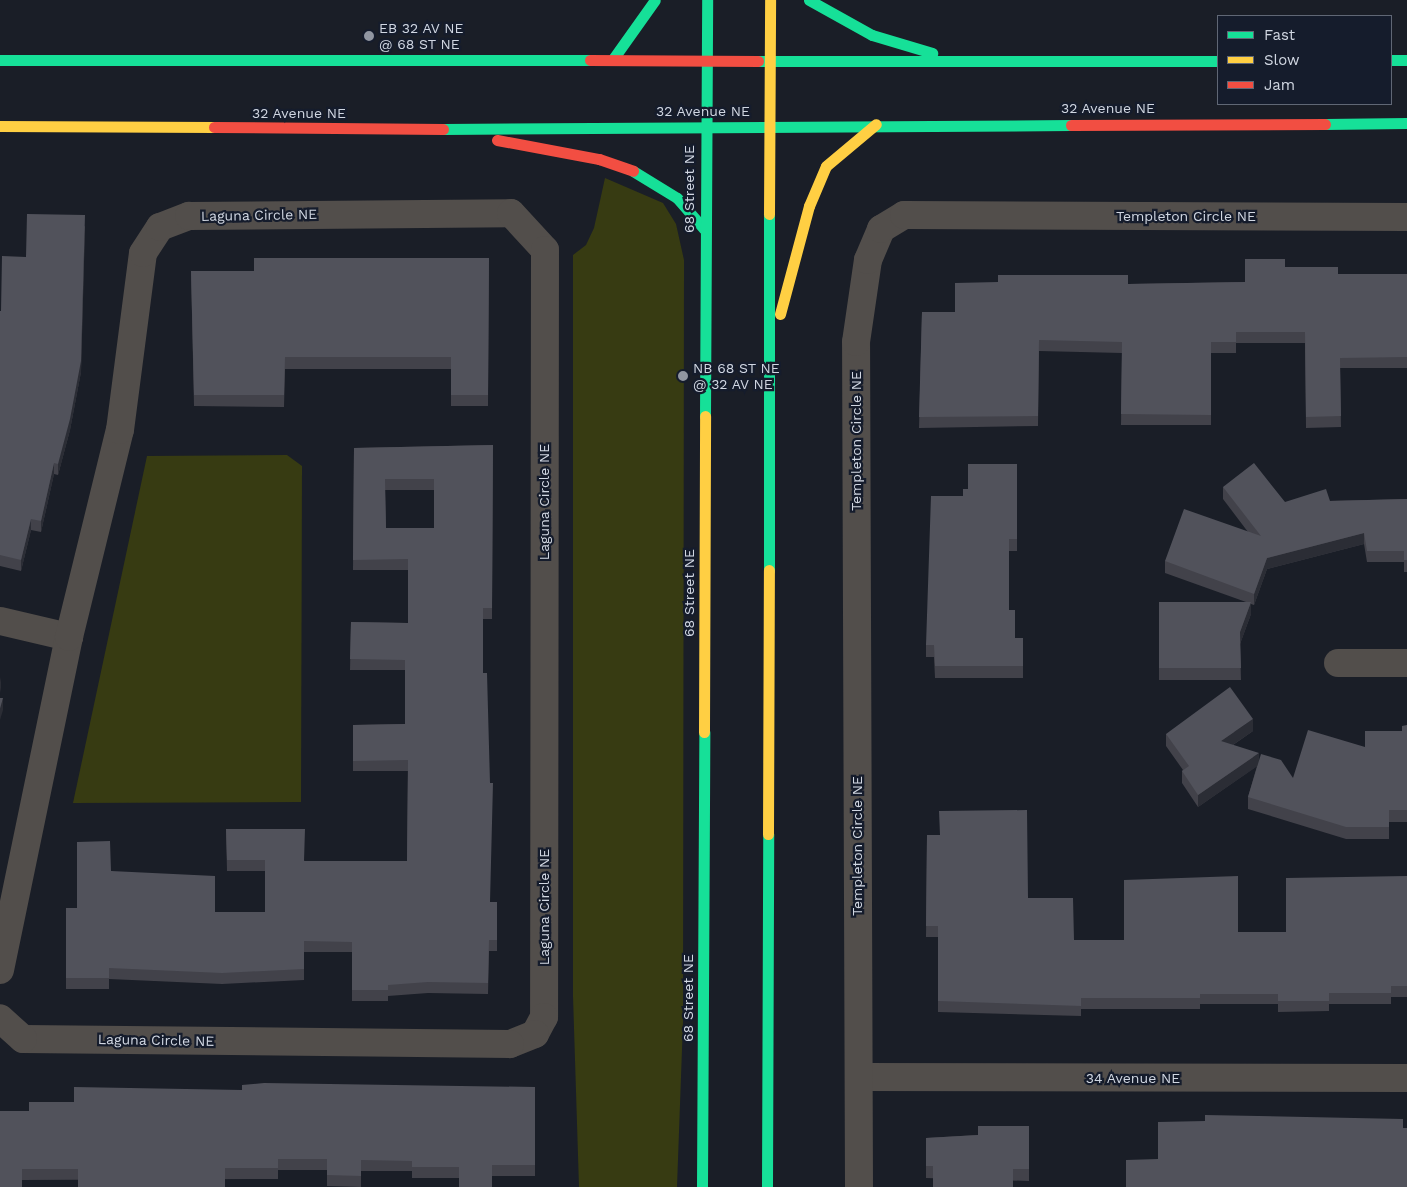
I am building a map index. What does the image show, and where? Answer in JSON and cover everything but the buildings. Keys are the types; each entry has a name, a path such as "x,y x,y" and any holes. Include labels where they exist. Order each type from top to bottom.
{"main road":[{"path":"613,59 655,0"},
{"name":"68 Street NE","path":"702,1187 704,126 707,0"},
{"path":"768,1187 770,0"},
{"path":"809,0 872,36 960,62"},
{"path":"0,60 613,59 770,62 1217,61"},
{"path":"1392,60 1407,60"},
{"name":"32 Avenue NE","path":"0,126 434,129 876,124 1407,123"},
{"path":"770,349 809,206 826,166 876,124"},
{"path":"434,129 599,159 640,173 677,198 704,229"}],"street":[{"name":"Laguna Circle NE","path":"0,970 69,637 120,430 142,254 160,227 189,216 511,213 545,250 544,1017 534,1034 510,1044 23,1039 0,1018"},
{"name":"Templeton Circle NE","path":"859,1187 856,342 868,260 881,229 904,215 1407,217"},
{"path":"0,621 69,637"},
{"path":"1338,663 1407,663"},
{"name":"34 Avenue NE","path":"859,1077 1407,1078"}],"green space":[{"path":"605,178 663,203 676,224 684,260 683,1022 677,1187 579,1187 573,996 573,255 586,245 594,228"},
{"path":"287,455 302,466 301,802 73,803 147,456"}],"traffic: fast":[{"path":"613,59 655,0"},
{"path":"705,416 707,0"},
{"path":"809,0 872,35 932,53"},
{"path":"0,60 590,60"},
{"path":"1392,60 1407,60"},
{"path":"758,61 1217,61"},
{"path":"1325,124 1407,123"},
{"path":"443,129 1071,125"},
{"path":"633,171 677,198 704,229"},
{"path":"769,214 769,570"},
{"path":"702,1187 704,732"},
{"path":"767,1187 768,834"}],"traffic: slow":[{"path":"769,214 770,0"},
{"path":"780,314 809,206 826,166 876,124"},
{"path":"0,126 214,127"},
{"path":"704,732 705,416"},
{"path":"768,834 769,570"}],"traffic: jam":[{"path":"590,60 758,61"},
{"path":"1071,125 1325,124"},
{"path":"214,127 443,129"},
{"path":"497,140 599,159 633,171"}],"place":[{"name":"EB 32 AV NE @ 68 ST NE","path":"369,36"},
{"name":"NB 68 ST NE @ 32 AV NE","path":"683,376"}]}
